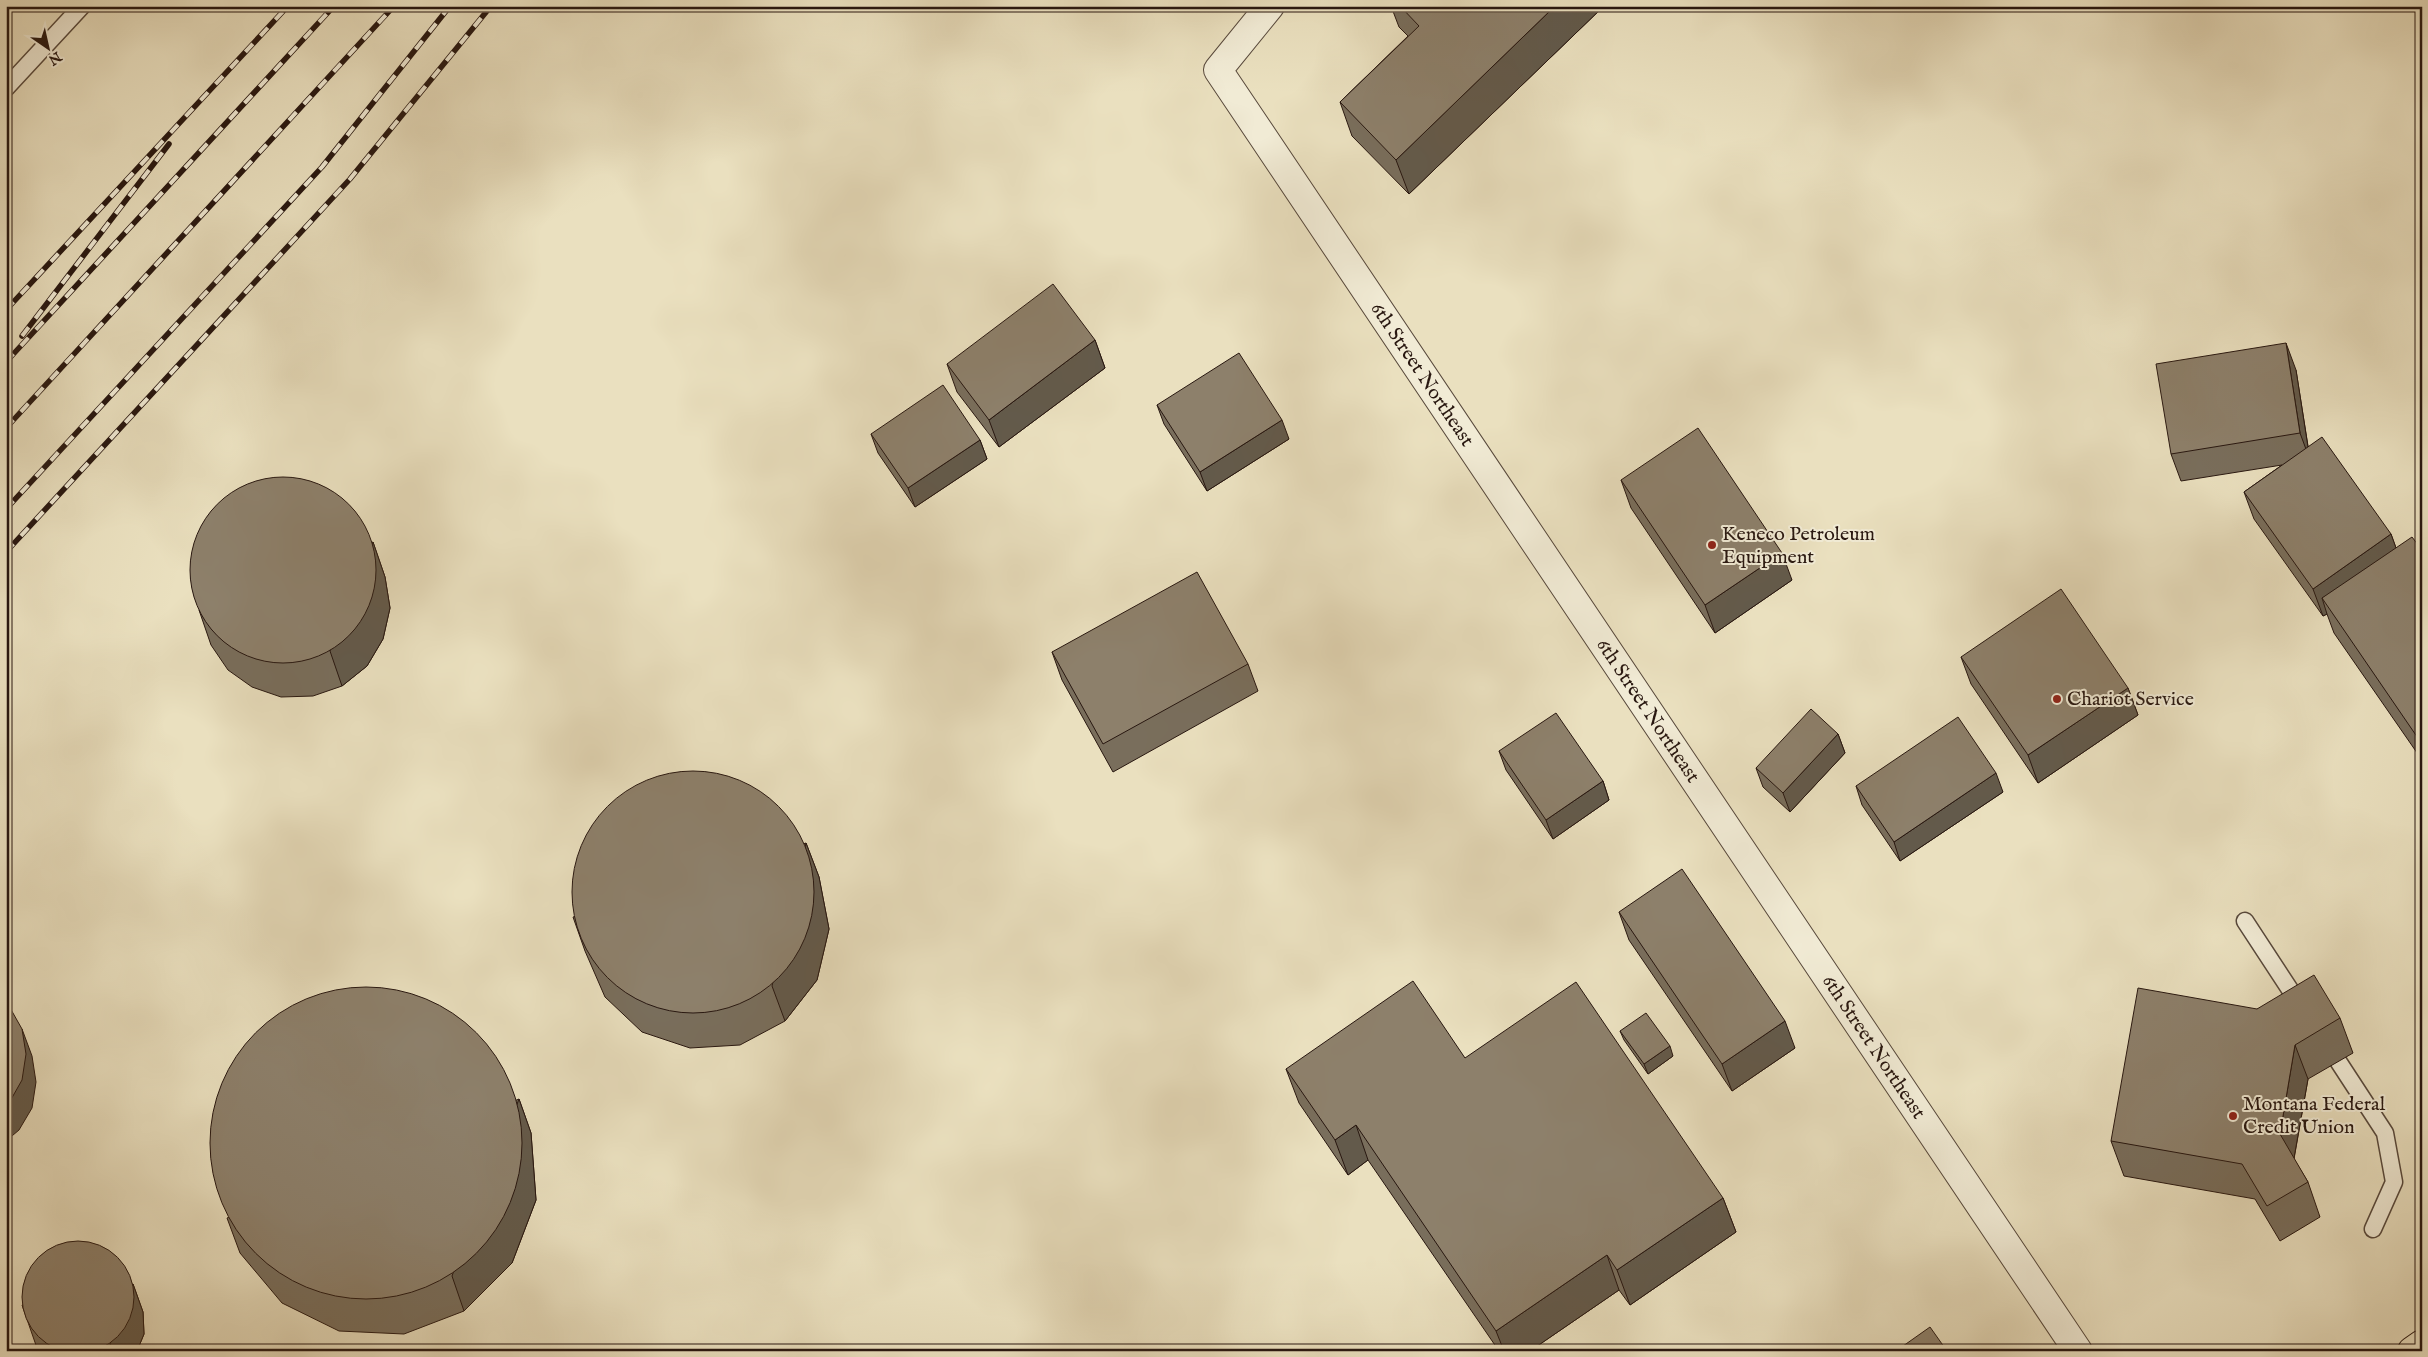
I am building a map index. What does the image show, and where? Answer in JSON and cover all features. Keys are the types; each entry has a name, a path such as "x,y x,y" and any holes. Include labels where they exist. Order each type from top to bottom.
{"highway":[{"path":"2412,1351 2422,1344"}],"street":[{"name":"6th Street Northeast","path":"1270,6 1218,70 2078,1351"}],"lane":[{"path":"6,88 82,6"},
{"path":"2245,921 2311,1020"},
{"path":"2338,1061 2384,1133 2394,1182 2373,1228"}],"building":[{"path":"1400,6 1555,6 1396,160 1340,102 1419,26"},
{"path":"1053,284 1095,340 989,420 947,364"},
{"path":"2286,343 2300,433 2171,454 2156,364"},
{"path":"1239,353 1282,420 1200,472 1157,405"},
{"path":"943,385 980,440 908,488 871,434"},
{"path":"1698,428 1782,553 1705,605 1621,480"},
{"path":"2322,437 2391,534 2313,589 2244,492"},
{"path":"283,477 310,481 327,488 342,498 355,511 365,526 372,543 376,570 372,597 365,614 355,629 342,642 327,652 310,659 283,663 256,659 239,652 224,642 211,629 201,614 194,597 190,570 194,543 201,526 211,511 224,498 239,488 256,481"},
{"path":"2412,537 2422,550 2422,744 2322,598"},
{"path":"1197,572 1248,664 1103,744 1052,652"},
{"path":"2061,589 2128,688 2028,755 1961,657"},
{"path":"1811,709 1838,734 1783,793 1756,768"},
{"path":"1556,713 1603,781 1546,820 1499,751"},
{"path":"1958,717 1996,773 1894,842 1856,786"},
{"path":"681,771 705,771 728,776 750,785 779,806 794,825 805,846 812,868 814,892 812,916 805,938 794,959 779,978 750,999 728,1008 705,1013 681,1013 658,1008 636,999 616,986 599,969 586,949 577,927 572,904 572,880 577,857 586,835 599,815 616,798 636,785 658,776"},
{"path":"1682,869 1785,1021 1722,1064 1619,912"},
{"path":"2314,975 2340,1018 2295,1045 2280,1134 2308,1182 2267,1206 2242,1164 2111,1141 2138,988 2257,1009"},
{"path":"1413,981 1465,1058 1576,982 1723,1198 1617,1270 1607,1255 1496,1331 1356,1125 1335,1140 1286,1069"},
{"path":"366,987 396,990 439,1005 465,1022 487,1044 496,1056 510,1083 519,1113 522,1143 519,1173 504,1216 487,1242 465,1264 453,1273 426,1287 396,1296 366,1299 336,1296 293,1281 267,1264 245,1242 236,1230 222,1203 213,1173 210,1143 213,1113 228,1070 245,1044 267,1022 279,1013 306,999 336,990"},
{"path":"6,1004 22,1029 26,1054 22,1080 6,1105"},
{"path":"1646,1013 1670,1046 1644,1064 1620,1031"},
{"path":"78,1241 89,1242 99,1246 117,1258 129,1276 133,1286 133,1308 129,1318 117,1336 99,1348 89,1352 78,1353 67,1352 57,1348 39,1336 27,1318 23,1308 22,1297 23,1286 27,1276 39,1258 57,1246 67,1242"},
{"path":"1930,1327 1947,1351 1896,1351"}],"railway":[{"path":"6,310 288,6"},
{"path":"6,362 334,6"},
{"path":"6,428 394,6"},
{"path":"6,509 322,167 450,6"},
{"path":"6,552 350,179 491,6"},
{"path":"22,336 169,144"}],"place":[{"name":"Keneco Petroleum Equipment","path":"1712,545"},
{"name":"Chariot Service","path":"2057,699"},
{"name":"Montana Federal Credit Union","path":"2233,1116"}]}
